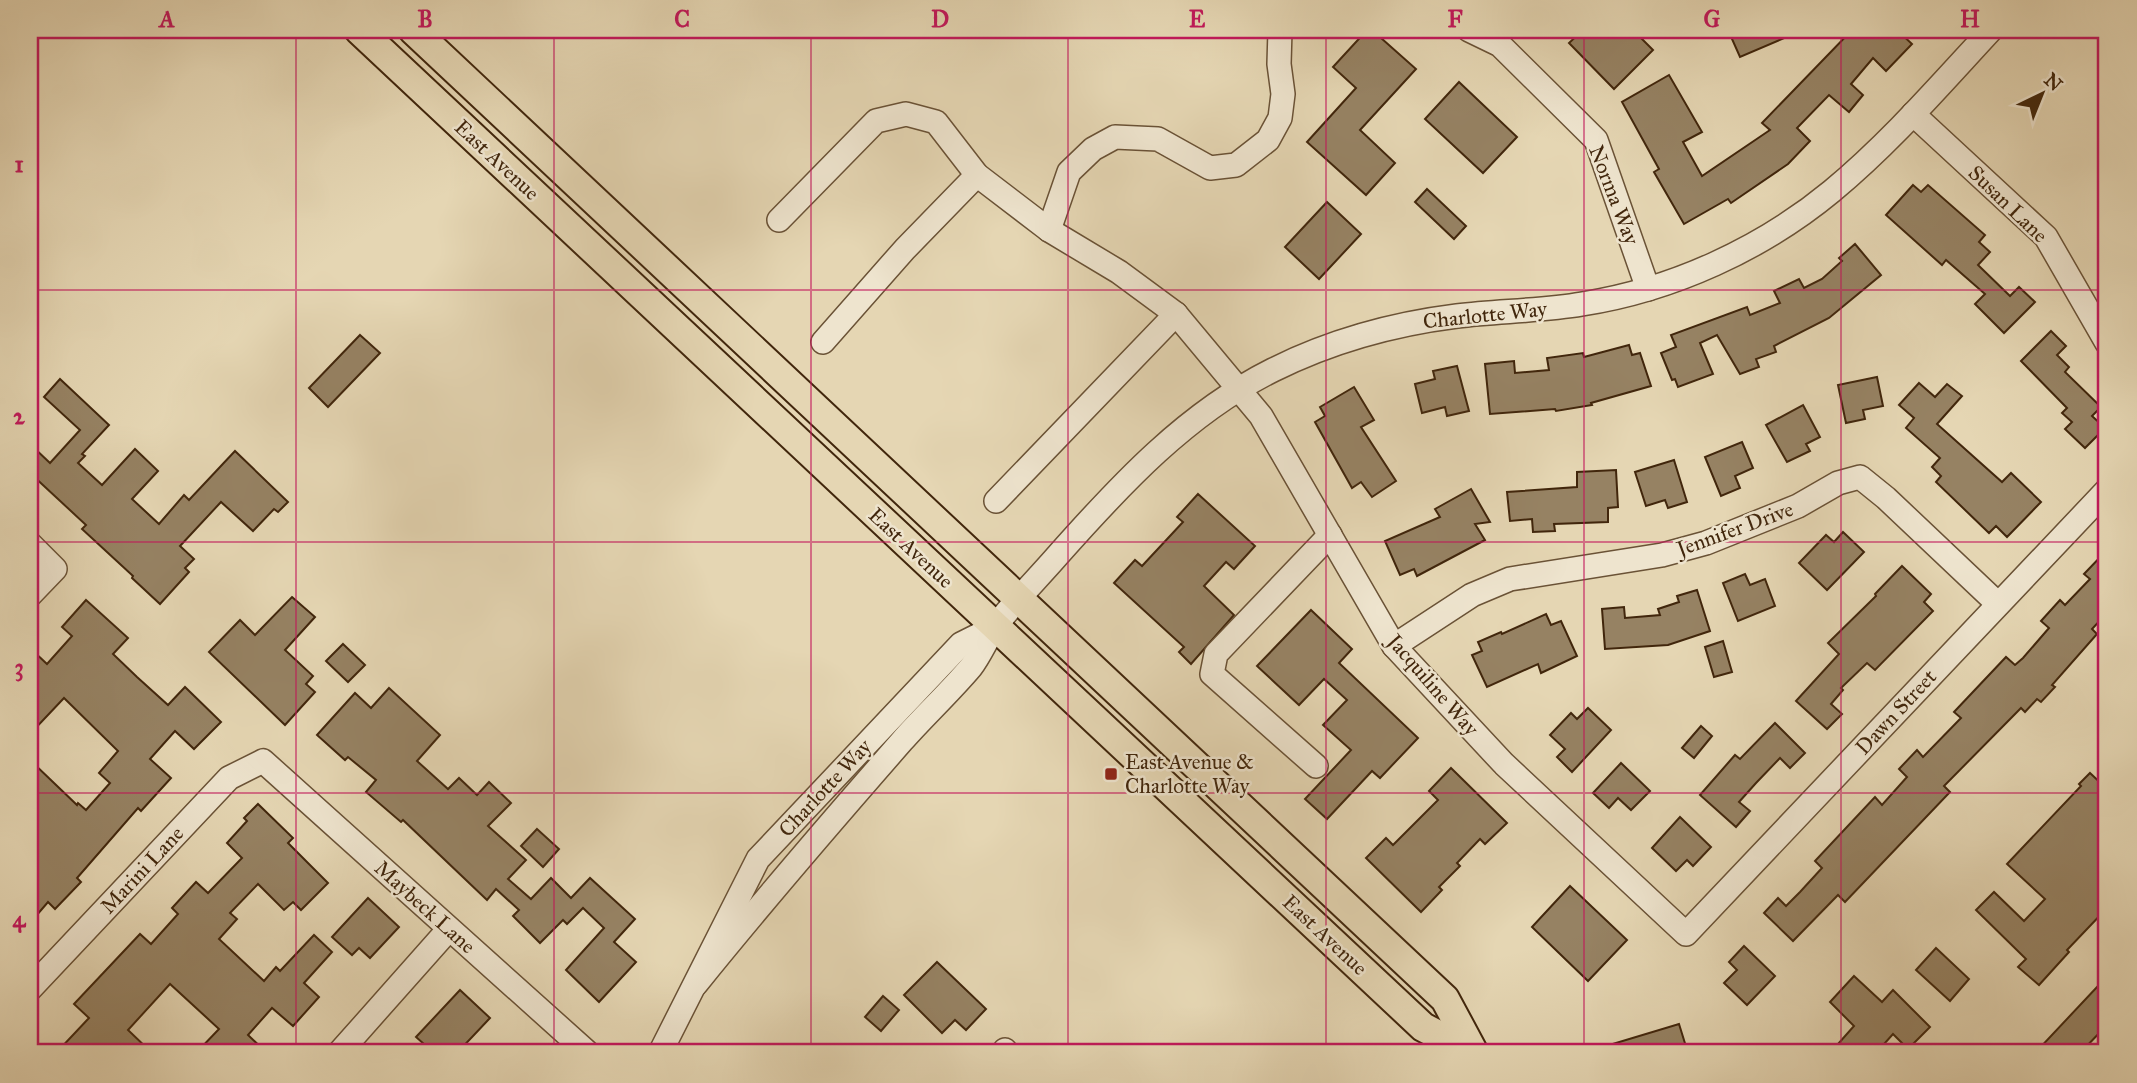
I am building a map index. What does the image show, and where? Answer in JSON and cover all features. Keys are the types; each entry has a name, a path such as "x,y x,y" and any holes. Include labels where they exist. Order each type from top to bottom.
{"main road":[{"name":"East Avenue","path":"359,30 1423,1027 1473,1053"},
{"name":"East Avenue","path":"413,30 1445,999 1473,1053"}],"street":[{"path":"1049,230 1069,172 1093,149 1115,137 1158,139 1210,168 1236,165 1268,140 1280,118 1283,94 1279,64 1280,30"},
{"name":"Norma Way","path":"1469,30 1500,45 1595,141 1648,289"},
{"name":"Charlotte Way","path":"660,1053 758,859 961,644 995,627 1085,525 1148,459 1193,420 1271,371 1319,349 1368,333 1418,321 1462,315 1566,307 1648,289 1709,267 1750,246 1828,194 1913,114 1991,30"},
{"name":"Jacquiline Way","path":"779,220 876,121 906,114 936,122 977,174 1049,230 1119,272 1176,314 1237,391 1261,416 1394,646 1504,764 1686,934"},
{"name":"Susan Lane","path":"1913,114 2046,237 2107,343"},
{"path":"823,342 905,248 977,174"},
{"path":"996,501 1176,314"},
{"name":"Jennifer Drive","path":"1394,646 1472,595 1510,579 1662,555 1695,546 1798,506 1838,483 1860,477 1886,498 1998,604"},
{"name":"Dawn Street","path":"1686,934 2107,490"},
{"path":"1315,766 1212,674 1216,654 1330,535"},
{"path":"30,544 55,569 30,596"},
{"name":"Maybeck Lane","path":"262,761 588,1053"},
{"name":"Marini Lane","path":"30,989 229,778 262,761"},
{"path":"340,1053 449,929"}],"building":[{"path":"1367,30 1372,30 1416,69 1360,130 1395,163 1366,195 1307,142 1356,88 1333,67"},
{"path":"1583,30 1633,30 1653,50 1614,89 1569,43"},
{"path":"1728,30 1803,30 1740,57"},
{"path":"1852,30 1897,30 1912,44 1886,71 1873,58 1851,84 1863,95 1849,112 1829,95 1797,128 1810,141 1788,164 1731,203 1728,199 1684,224 1654,172 1659,169 1622,102 1669,75 1702,132 1683,142 1702,176 1770,130 1762,123"},
{"path":"1459,82 1517,137 1483,173 1425,119"},
{"path":"1913,185 1921,192 1928,185 1985,235 1979,242 1990,252 1978,265 2010,296 2019,287 2035,302 2004,333 1975,304 1985,294 1946,260 1942,265 1886,215"},
{"path":"1427,189 1466,226 1454,239 1415,202"},
{"path":"1327,202 1361,234 1319,279 1285,247"},
{"path":"1855,244 1881,275 1829,318 1774,346 1776,352 1756,359 1759,367 1740,374 1717,335 1700,343 1713,374 1678,387 1675,379 1672,380 1661,353 1676,347 1671,335 1747,307 1750,315 1780,303 1774,291 1799,279 1804,288 1822,279 1842,261 1839,258"},
{"path":"2051,331 2066,346 2057,355 2069,367 2065,372 2101,407 2092,416 2105,428 2085,448 2065,429 2072,422 2062,413 2067,408 2021,361"},
{"path":"360,335 380,353 328,407 309,388"},
{"path":"1629,345 1632,355 1640,353 1651,386 1591,403 1592,405 1556,411 1490,414 1485,364 1514,361 1515,373 1549,370 1547,358 1583,353 1584,357"},
{"path":"1457,366 1469,411 1447,416 1445,407 1422,413 1415,384 1435,379 1433,371"},
{"path":"1877,377 1883,406 1863,410 1865,419 1846,423 1838,385"},
{"path":"60,379 109,425 82,454 85,456 78,463 102,485 135,449 158,471 132,499 159,524 184,495 189,500 235,451 288,502 278,512 274,509 253,531 221,502 180,546 194,559 185,568 189,572 160,604 82,529 86,525 30,473 30,444 50,463 80,430 44,397"},
{"path":"1919,383 1935,397 1947,384 1962,396 1937,424 2002,482 2011,473 2041,502 2007,537 1996,526 1989,533 1936,482 1941,476 1932,467 1940,458 1906,428 1914,418 1899,405"},
{"path":"1354,387 1374,420 1361,427 1396,481 1372,497 1361,482 1352,488 1315,422 1325,416 1320,407"},
{"path":"1803,405 1820,437 1806,444 1810,451 1787,462 1766,425"},
{"path":"1742,442 1753,468 1735,476 1740,488 1721,496 1705,457"},
{"path":"1674,460 1687,502 1668,508 1665,500 1646,506 1635,472"},
{"path":"1616,470 1618,507 1608,508 1608,522 1554,524 1555,531 1533,532 1532,519 1510,521 1507,492 1577,487 1577,472"},
{"path":"1471,489 1490,522 1475,524 1485,540 1417,576 1414,569 1400,575 1385,541 1440,517 1435,509"},
{"path":"1198,494 1255,546 1234,569 1226,562 1204,586 1234,615 1191,664 1179,652 1184,647 1114,583 1135,560 1142,566 1183,522 1177,517"},
{"path":"1843,532 1864,552 1827,590 1799,563 1826,535 1834,542"},
{"path":"2107,550 2107,613 2092,629 2097,634 2052,685 2055,687 2041,702 2037,699 2025,712 2021,708 1944,786 1950,792 1845,902 1838,895 1793,941 1764,913 1778,898 1786,906 1800,892 1822,868 1815,861 1875,797 1882,805 1907,777 1899,769 1917,750 1923,757 1961,718 1954,712 2006,657 2015,665 2023,658 2049,628 2041,621 2060,600 2065,605 2090,579 2084,574"},
{"path":"1902,566 1931,594 1924,602 1933,611 1875,670 1867,663 1841,688 1843,690 1831,704 1842,714 1827,729 1796,701 1839,654 1828,643"},
{"path":"1745,574 1750,585 1765,579 1775,606 1738,621 1723,583"},
{"path":"1697,590 1710,631 1668,645 1605,649 1602,609 1624,607 1625,618 1660,615 1658,609 1679,602 1677,596"},
{"path":"292,597 315,617 285,650 313,676 306,684 315,692 285,725 209,652 240,620 255,635"},
{"path":"86,600 128,638 113,654 137,677 168,705 185,687 221,722 194,749 175,731 150,759 171,778 141,811 138,808 77,878 81,882 55,909 48,902 30,923 30,760 77,805 78,803 86,810 110,783 99,773 118,751 64,698 30,734 30,648 47,664 72,636 62,627"},
{"path":"1311,610 1352,649 1339,663 1418,738 1380,778 1372,771 1327,819 1305,799 1351,750 1323,725 1347,700 1324,679 1299,705 1257,666"},
{"path":"1546,614 1551,625 1561,621 1577,656 1541,673 1538,664 1487,687 1472,655 1482,651 1478,642"},
{"path":"1723,641 1732,672 1714,677 1705,647"},
{"path":"343,644 365,665 348,682 326,661"},
{"path":"389,688 440,735 417,761 448,789 459,778 477,795 489,782 511,803 488,826 526,860 508,879 531,899 551,878 571,898 590,878 635,919 614,942 636,962 599,1002 566,970 604,928 583,908 567,924 563,920 540,943 513,916 519,910 496,889 487,900 403,820 401,822 366,792 376,780 348,757 345,760 317,735 355,693 371,708"},
{"path":"1588,708 1611,730 1572,772 1557,757 1565,749 1550,735 1571,713 1577,719"},
{"path":"1775,723 1805,753 1790,768 1780,758 1756,783 1739,802 1750,811 1736,827 1700,795 1735,755 1740,759"},
{"path":"1701,726 1712,736 1694,758 1682,748"},
{"path":"1621,763 1650,791 1631,810 1618,798 1609,808 1593,793"},
{"path":"1451,768 1507,823 1485,844 1480,839 1457,863 1460,866 1439,887 1442,890 1421,912 1366,858 1386,838 1393,845 1438,800 1429,791"},
{"path":"2090,773 2107,789 2107,908 2067,950 2069,952 2039,985 2018,967 2026,959 1976,910 1994,892 2024,921 2045,899 2007,864 2081,786 2079,784"},
{"path":"258,804 293,838 288,843 328,883 301,910 293,902 284,910 258,884 230,913 237,919 219,939 264,981 276,967 280,971 314,935 332,952 304,983 319,997 293,1026 272,1008 248,1035 267,1053 196,1053 219,1029 170,984 128,1030 152,1053 56,1053 89,1018 74,1004 140,934 151,944 178,914 172,908 196,882 208,893 242,858 227,843 247,821 244,818"},
{"path":"1680,817 1711,847 1693,866 1687,860 1676,871 1652,848"},
{"path":"537,829 559,849 543,867 521,846"},
{"path":"1570,886 1627,940 1588,981 1532,927"},
{"path":"368,898 399,927 370,958 359,948 352,955 332,937"},
{"path":"1744,946 1775,976 1747,1005 1724,983 1737,970 1729,962"},
{"path":"1936,948 1969,979 1950,1001 1916,970"},
{"path":"937,962 986,1009 966,1030 955,1020 942,1033 904,995"},
{"path":"1854,976 1882,1002 1893,990 1930,1027 1908,1049 1893,1034 1876,1053 1830,1053 1854,1026 1830,1002"},
{"path":"2098,986 2107,995 2107,1025 2080,1053 2035,1053"},
{"path":"460,990 490,1018 457,1053 434,1053 416,1037"},
{"path":"883,996 899,1010 881,1031 865,1017"},
{"path":"1679,1024 1688,1053 1596,1053 1596,1049"}],"place":[{"name":"East Avenue & Charlotte Way","path":"1111,774"}]}
